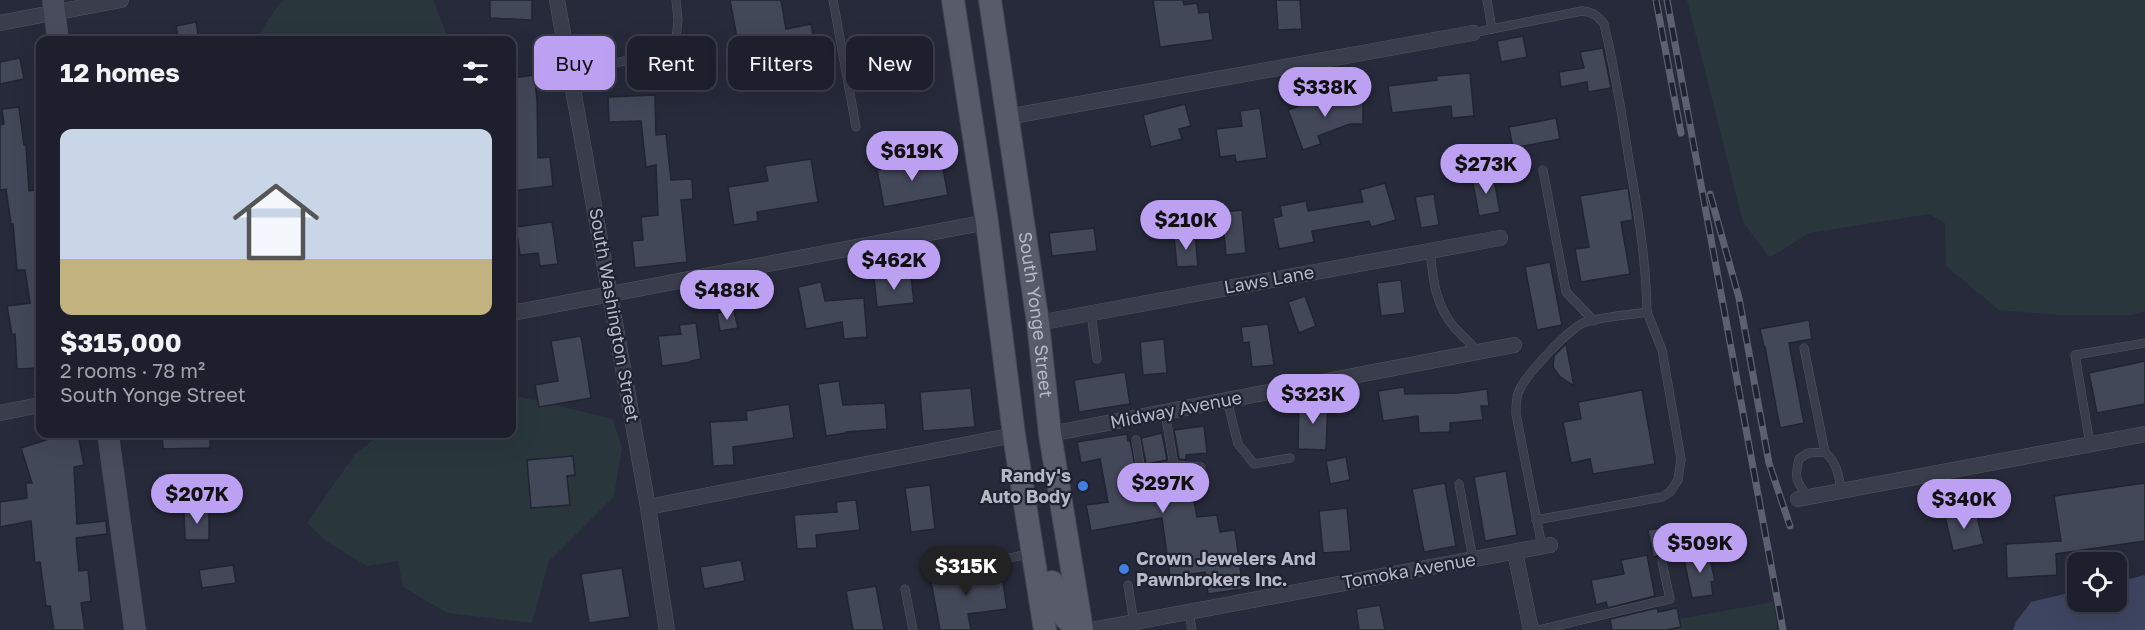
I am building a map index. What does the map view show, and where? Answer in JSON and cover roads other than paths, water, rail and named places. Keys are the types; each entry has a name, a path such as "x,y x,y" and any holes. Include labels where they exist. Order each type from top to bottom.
{"main road":[{"name":"South Yonge Street","path":"953,0 987,222 1014,435 1045,630"},
{"name":"South Yonge Street","path":"990,0 1038,323 1050,434 1081,630"},
{"path":"1023,488 1036,502 1057,609 1066,621 1081,630"}],"street":[{"path":"0,23 54,7 122,0"},
{"name":"South Washington Street","path":"557,0 564,36"},
{"path":"54,7 58,36"},
{"path":"1007,117 1473,33"},
{"name":"South Washington Street","path":"573,90 648,507 667,630"},
{"path":"516,312 987,222"},
{"name":"Laws Lane","path":"1038,323 1500,238"},
{"name":"Midway Avenue","path":"1050,434 1514,345"},
{"path":"0,413 36,406"},
{"path":"1803,498 2145,434"},
{"path":"648,507 1014,435"},
{"path":"109,438 135,630"},
{"name":"Tomoka Avenue","path":"1090,630 1135,626 1189,612 1546,546"},
{"path":"1515,552 1531,630"}],"lane":[{"path":"615,63 659,54 676,39 678,20 676,0"},
{"path":"833,0 856,127"},
{"path":"1487,0 1492,29"},
{"path":"1473,33 1582,11 1591,11 1604,24 1616,78 1642,236 1647,312 1662,350 1681,459 1678,480 1670,492 1662,497 1536,520"},
{"path":"1543,170 1566,292 1594,321"},
{"path":"1430,250 1435,291 1442,309 1455,328 1478,352"},
{"path":"1546,546 1536,520 1516,414 1516,401 1520,388 1532,371 1573,329 1584,322 1647,312"},
{"path":"1091,313 1097,359"},
{"path":"2090,444 2075,355 2145,343"},
{"path":"1804,348 1825,452 1832,458 1838,469 1841,491"},
{"path":"1227,400 1238,444 1254,464 1290,458"},
{"path":"1165,412 1174,465"},
{"path":"1136,440 1142,471 1174,465 1201,467"},
{"path":"1803,498 1795,474 1799,459 1808,453 1825,452"},
{"path":"1459,484 1473,559"},
{"path":"975,565 1033,553"},
{"path":"1539,630 1670,599 1662,562"},
{"path":"1128,585 1135,626"},
{"path":"905,589 913,630"},
{"path":"1189,612 1192,630"}],"water":[{"path":"2145,575 2145,630 2013,630 2016,622 2031,602 2067,593 2067,612 2127,612 2127,580"}],"railway":[{"path":"1656,0 1681,133"},
{"path":"1667,0 1783,630"},
{"path":"1710,194 1739,298 1769,463 1790,526"}],"place":[{"name":"Randy's Auto Body","path":"1083,486"},
{"name":"Crown Jewelers And Pawnbrokers Inc.","path":"1124,569"}]}
